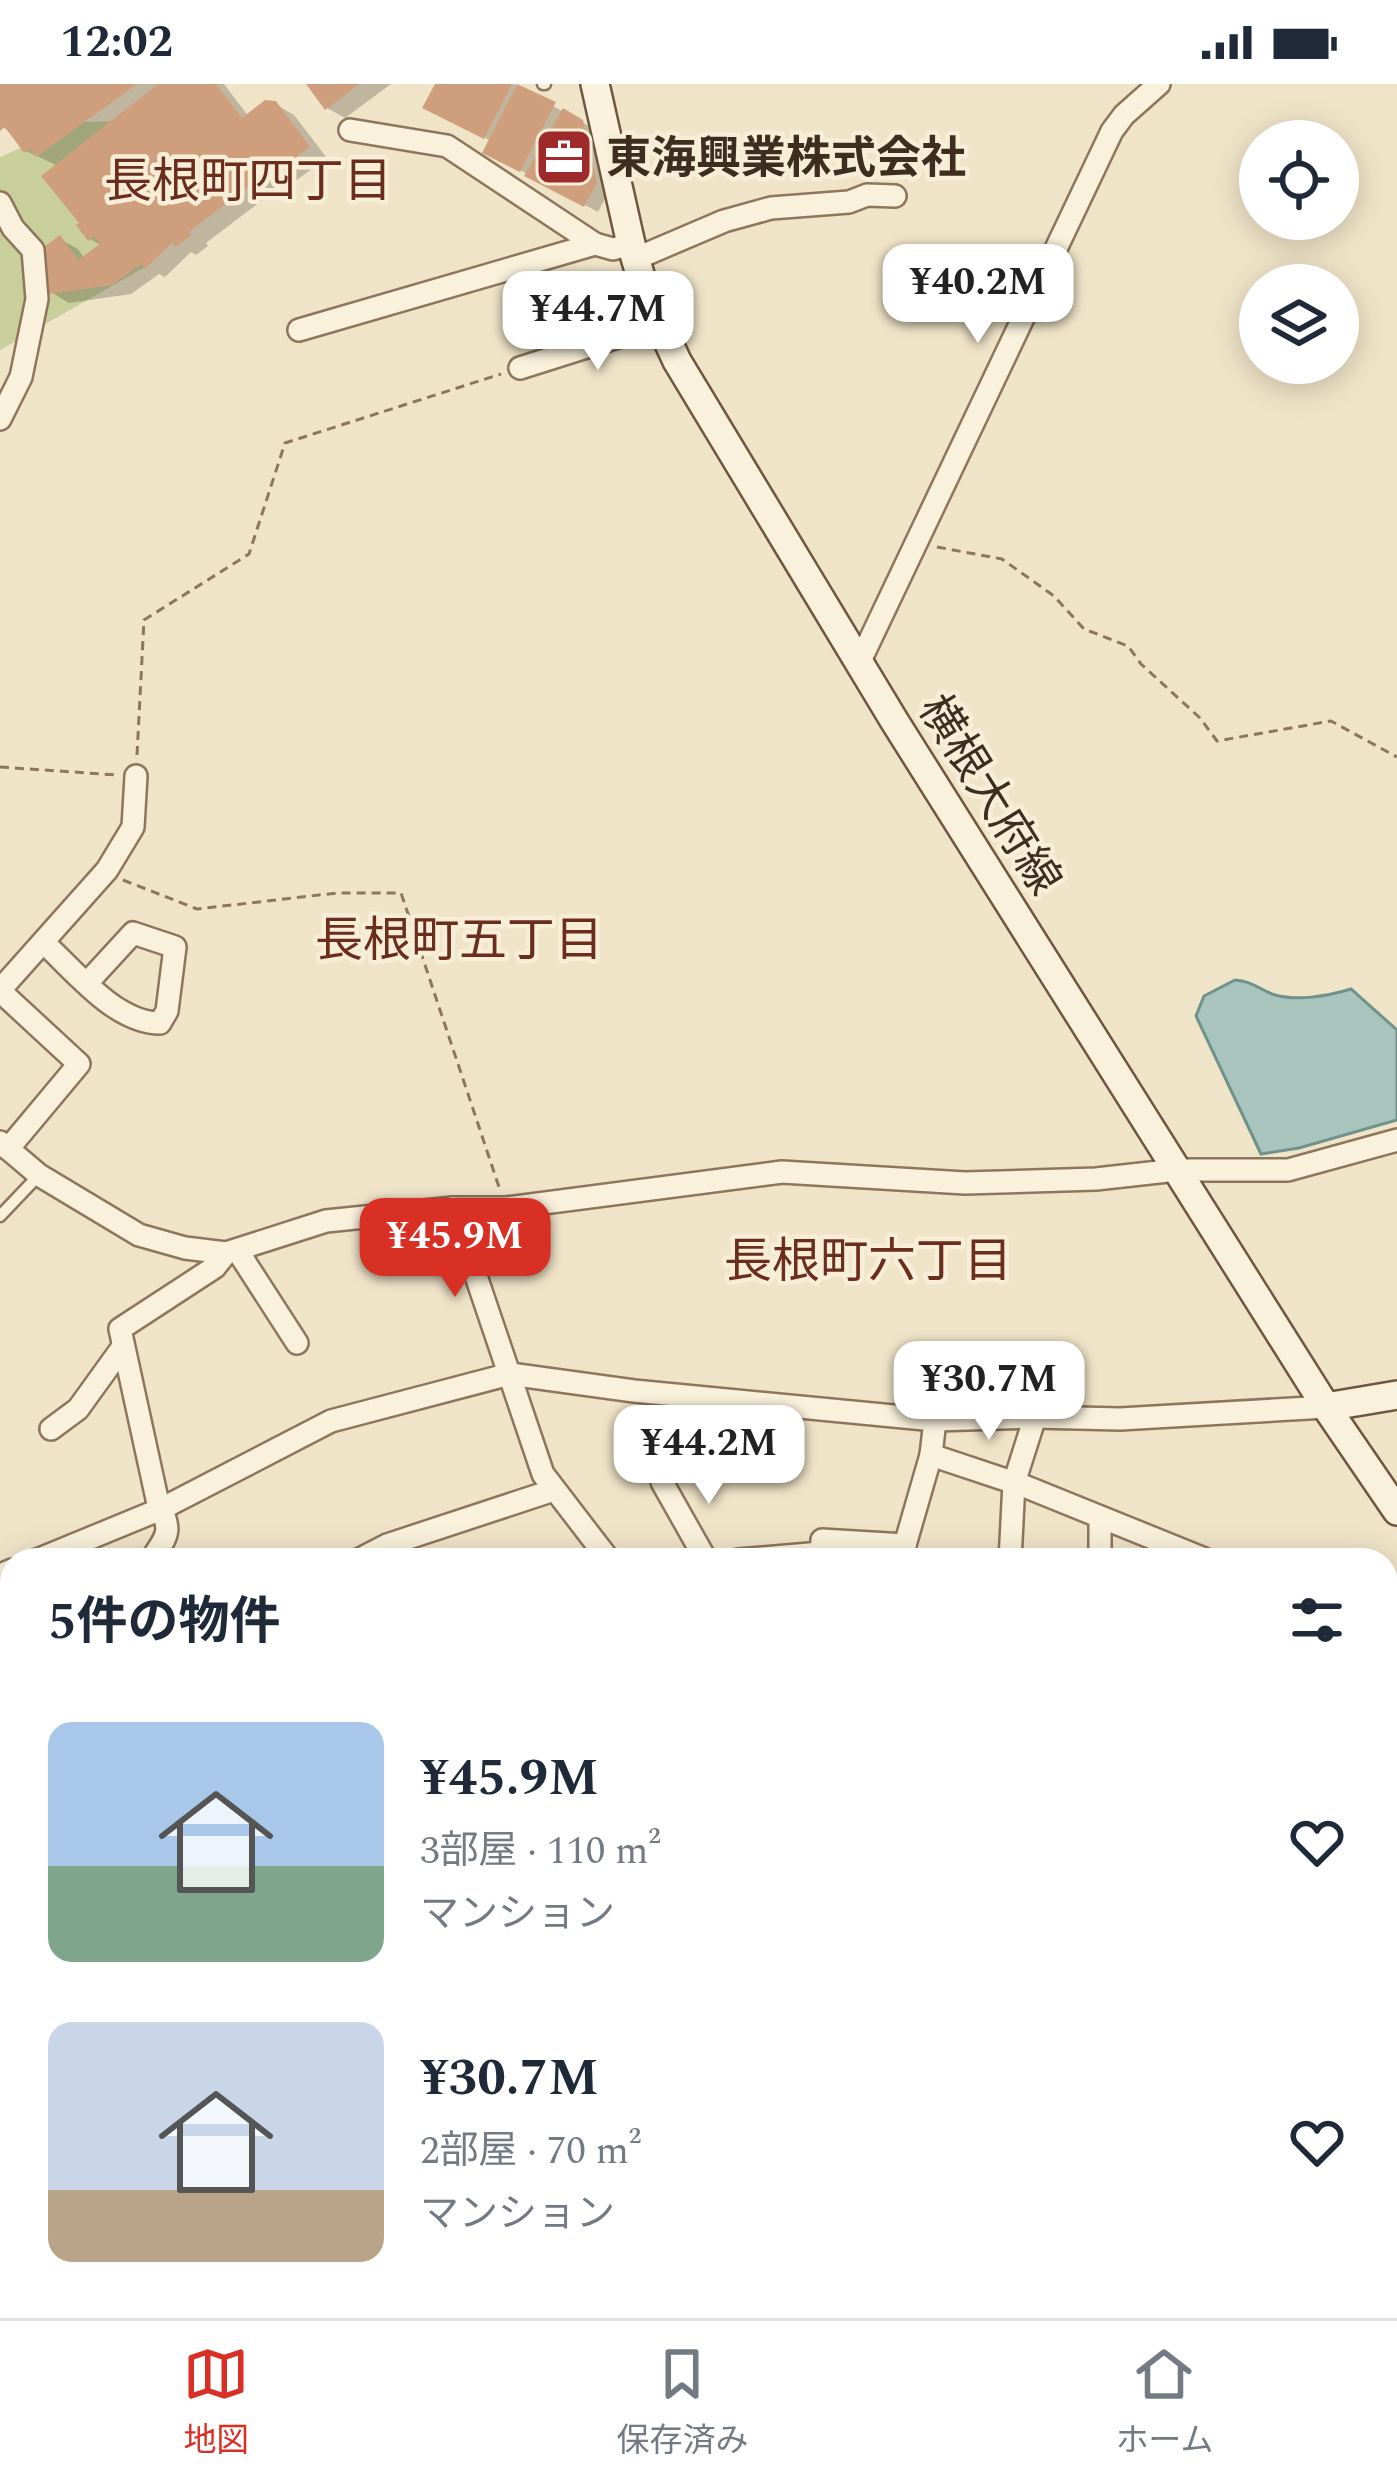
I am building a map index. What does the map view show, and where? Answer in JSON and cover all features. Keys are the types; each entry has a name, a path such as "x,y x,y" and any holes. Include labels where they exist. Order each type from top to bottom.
{"main road":[{"name":"横根大府線","path":"595,84 633,252 658,324 677,361 1326,1407 1397,1511"},
{"path":"1326,1407 1397,1394"}],"street":[{"path":"860,662 1112,131 1159,84"},
{"path":"350,130 447,146 595,244 633,252 771,208 849,202 867,195 895,196"},
{"path":"0,203 6,225 33,250 37,299 21,377 0,419"},
{"path":"299,330 595,244"},
{"path":"520,368 658,324"},
{"path":"136,776 133,827 107,870 0,991 80,1064 4,1145 39,1175 139,1235 185,1248 231,1252 326,1220 506,1208 782,1172 965,1184 1096,1179 1178,1170 1288,1170 1397,1140"},
{"path":"43,941 88,982 119,1010 153,1024 160,1023 166,1011 175,947 133,933 88,982"},
{"path":"454,1208 543,1474 600,1548"},
{"path":"231,1252 297,1343"},
{"path":"160,1548 169,1525 161,1509 120,1329 231,1252"},
{"path":"51,1429 79,1409 122,1348"},
{"path":"66,1548 161,1509 331,1421 510,1374 935,1420 1120,1420 1326,1407"},
{"path":"1011,1548 1014,1483 1035,1417"},
{"path":"906,1548 931,1455 935,1420"},
{"path":"931,1455 1176,1548"},
{"path":"662,1482 699,1548"},
{"path":"381,1548 554,1490"},
{"path":"1100,1519 1100,1548"},
{"path":"821,1548 821,1540 877,1548"}],"lane":[{"path":"0,1216 39,1175"}],"path":[{"path":"0,767 136,776 144,620 249,554 285,443 520,368"},
{"path":"918,542 1002,559 1054,596 1084,629 1128,646 1217,741 1331,721 1397,758"},
{"path":"107,870 196,908 338,893 401,893 506,1208"}],"green space":[{"path":"135,121 145,267 0,350 0,157 81,122"}],"water":[{"path":"1235,980 1291,998 1351,989 1397,1030 1397,1120 1261,1154 1196,1016 1204,996"}],"building":[{"path":"0,84 137,84 36,157 30,149 24,153 5,127 0,131"},
{"path":"158,84 216,84 242,118 265,100 276,101 310,147 252,190 249,186 145,269 141,264 112,285 48,294 48,279 36,253 60,235 78,260 100,244 94,236 88,241 41,176"},
{"path":"306,84 360,84 325,110"},
{"path":"435,84 512,84 484,139 422,108"},
{"path":"517,84 556,102 520,172 482,153"},
{"path":"563,108 583,120 597,183 584,207 524,176"}],"place":[{"name":"東海興業株式会社","path":"564,157"}],"district":[{"name":"長根町四丁目","path":"248,180"},
{"name":"長根町五丁目","path":"459,939"},
{"name":"長根町六丁目","path":"868,1260"}]}
